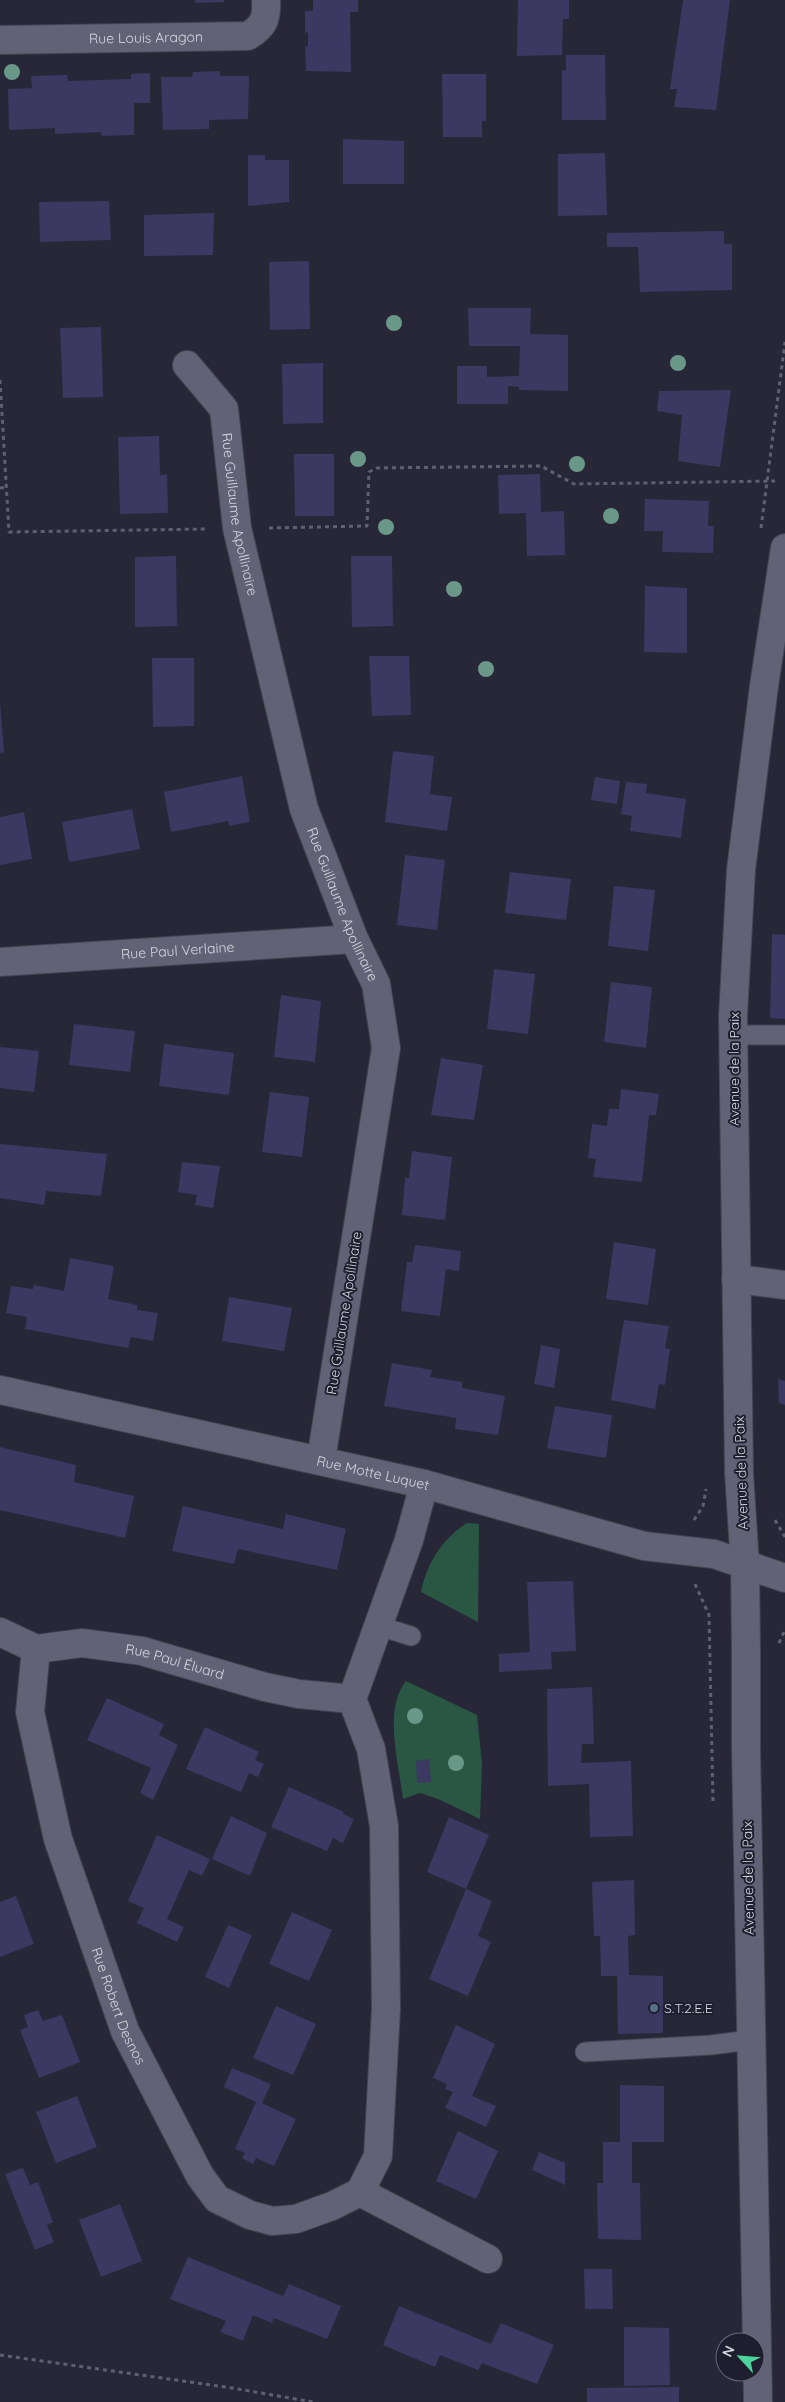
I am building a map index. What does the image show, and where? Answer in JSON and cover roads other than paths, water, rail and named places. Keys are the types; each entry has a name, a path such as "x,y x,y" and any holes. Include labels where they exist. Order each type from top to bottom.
{"street":[{"name":"Rue Louis Aragon","path":"0,40 248,36 259,29 266,14 266,0"},
{"name":"Rue Guillaume Apollinaire","path":"187,365 224,409 237,528 304,809 354,939 376,984 386,1048 321,1460"},
{"name":"Avenue de la Paix","path":"758,2402 750,2040 745,1565 739,1473 733,1035 741,870 764,686 780,624 785,548"},
{"name":"Rue Paul Verlaine","path":"0,962 354,939"},
{"path":"736,1279 785,1284"},
{"name":"Rue Motte Luquet","path":"0,1390 424,1484 644,1546 714,1554 785,1578"},
{"path":"424,1484 409,1540 352,1700 371,1749 384,1826 386,2009 378,2156 360,2192 488,2259"},
{"path":"0,1632 36,1649"},
{"name":"Rue Paul Éluard","path":"36,1649 82,1643 142,1651 265,1687 299,1694 352,1700"},
{"name":"Rue Robert Desnos","path":"36,1649 30,1712 58,1839 125,2031 200,2176 217,2200 250,2215 272,2221 296,2219 360,2192"}],"lane":[{"path":"733,1035 785,1035"},
{"path":"379,1626 411,1636"},
{"path":"585,2052 711,2045 750,2040"}],"place":[{"name":"S.T.2.E.E","path":"654,2008"}]}
